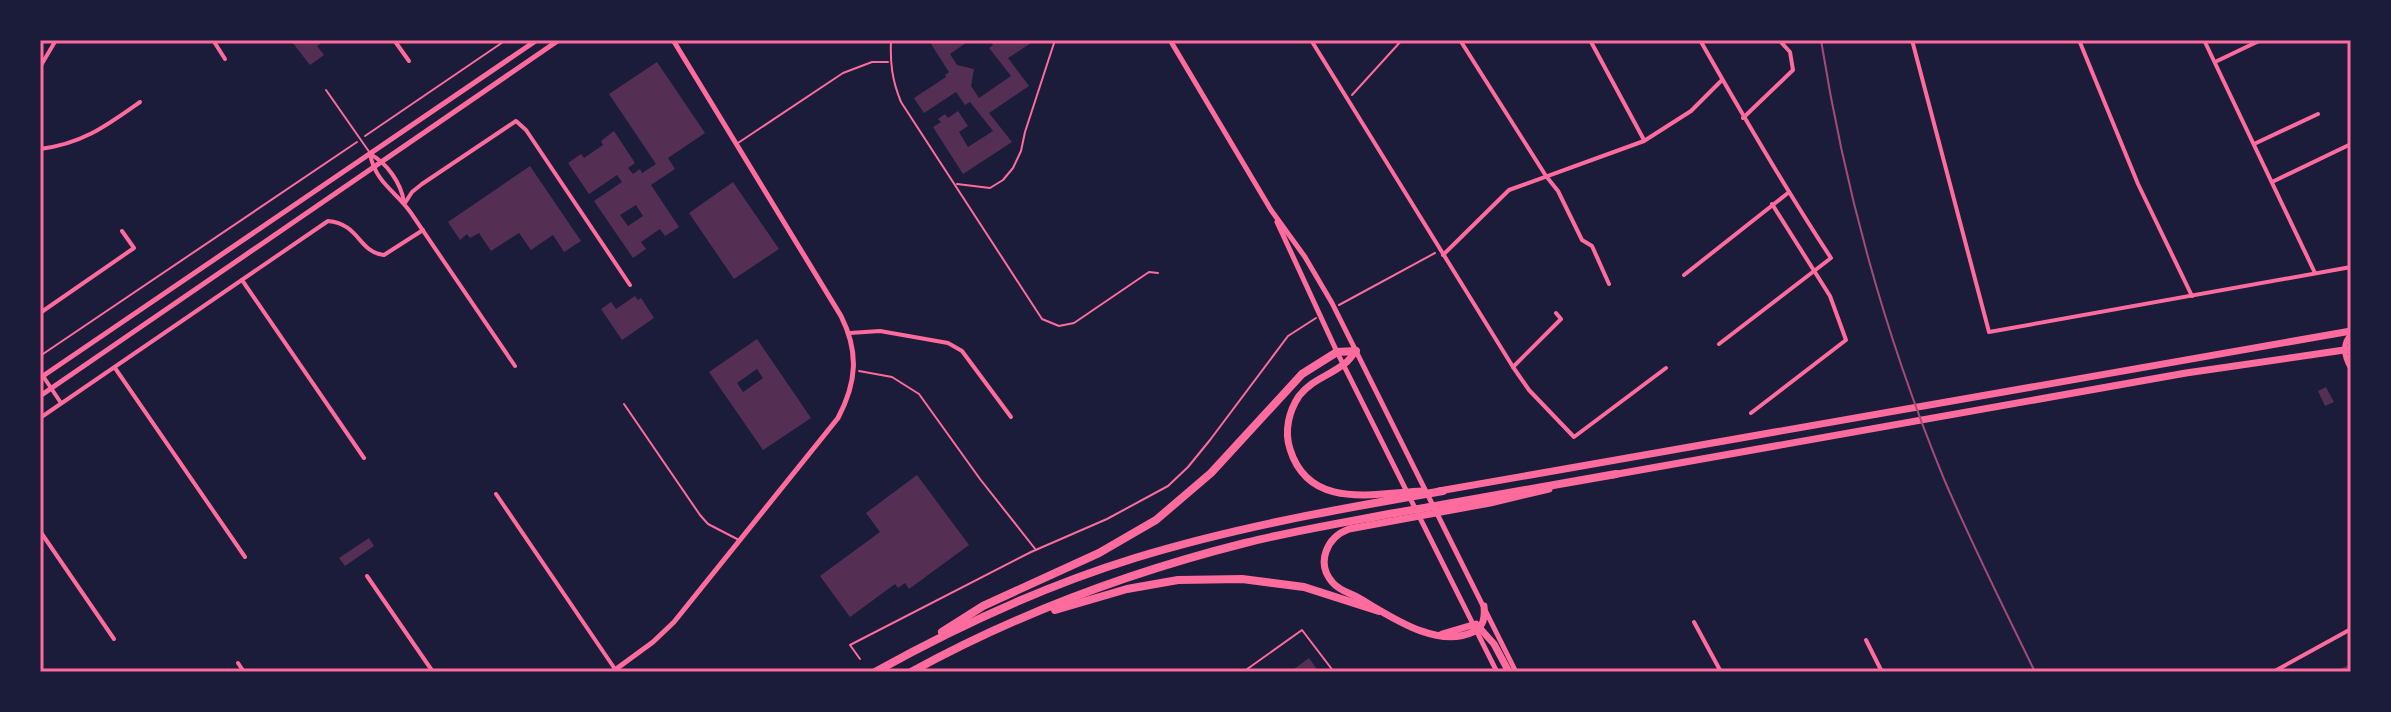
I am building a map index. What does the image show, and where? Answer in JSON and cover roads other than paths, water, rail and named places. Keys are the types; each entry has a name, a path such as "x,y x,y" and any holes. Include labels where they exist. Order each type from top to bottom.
{"highway":[{"path":"875,672 983,606 1099,553 1156,520 1211,473 1302,374 1337,352 1356,351"},
{"path":"911,672 1019,620 1141,573 1221,549 1272,536 1616,474"},
{"path":"921,646 1017,601 1135,558 1254,526 1386,498 1446,490"},
{"path":"1019,620 1127,589 1178,580 1242,579 1304,587 1379,611"}],"main road":[{"path":"1446,490 2349,333"},
{"path":"1616,474 2186,373 2348,350"},
{"path":"1356,351 1344,365 1312,383 1297,400 1288,421 1291,454 1307,477 1329,490 1386,498"},
{"path":"1395,516 1342,531 1335,536 1325,552 1324,562 1330,580 1344,592 1379,611 1425,632 1453,638 1476,627 1484,619 1484,606"},
{"path":"1476,627 1494,644 1509,672"}],"street":[{"path":"40,67 56,40"},
{"path":"213,40 225,59"},
{"path":"394,40 409,61"},
{"path":"61,403 42,377 537,40"},
{"path":"40,396 559,40"},
{"path":"496,494 615,671 674,622 838,418 849,398 854,353 850,333 673,40"},
{"path":"1170,40 1271,210 1310,265 1516,672"},
{"path":"1311,40 1513,367 1529,390 1574,437 1666,368"},
{"path":"1460,40 1558,191 1582,240 1592,246 1609,284"},
{"path":"1590,40 1644,141"},
{"path":"1700,40 1788,193 1831,258 1719,344"},
{"path":"1743,118 1793,70 1790,52 1779,40"},
{"path":"1912,40 1989,332 2351,267"},
{"path":"2079,40 2138,184 2192,296"},
{"path":"2204,40 2315,273"},
{"path":"2215,62 2261,40"},
{"path":"1441,253 1449,252 1509,190 1644,141 1691,111 1721,81"},
{"path":"40,149 68,145 95,134 140,102"},
{"path":"2254,144 2318,114"},
{"path":"405,203 413,190 516,121 526,130 630,285"},
{"path":"2272,182 2351,144"},
{"path":"370,154 382,160 402,191 405,203 515,366"},
{"path":"370,154 373,167 394,197 405,203"},
{"path":"1684,275 1788,193"},
{"path":"1751,413 1846,340 1830,296 1772,204"},
{"path":"1271,210 1337,352 1497,672"},
{"path":"40,418 328,221 351,229 370,250 384,255 423,230"},
{"path":"40,313 134,248 122,231"},
{"path":"242,280 364,458"},
{"path":"1513,367 1561,319 1556,313"},
{"path":"850,333 880,331 948,343 962,351 1011,417"},
{"path":"2349,333 2345,344 2351,369"},
{"path":"115,368 245,557"},
{"path":"40,531 114,639"},
{"path":"367,576 433,672"},
{"path":"1694,622 1721,672"},
{"path":"2273,672 2351,629"},
{"path":"1866,640 1882,672"},
{"path":"238,663 244,672"}],"lane":[{"path":"891,40 892,81 901,102 1042,319 1059,326 1074,323 1149,272 1158,273"},
{"path":"956,184 990,188 1003,180 1013,168 1055,40"},
{"path":"736,144 843,73 872,62 890,62"},
{"path":"326,90 370,154"},
{"path":"624,404 700,515 708,524 740,541"},
{"path":"1243,672 1302,630 1334,672"}],"tram line":[{"path":"1821,40 1855,208 1904,372 1944,479 2035,672"}]}
